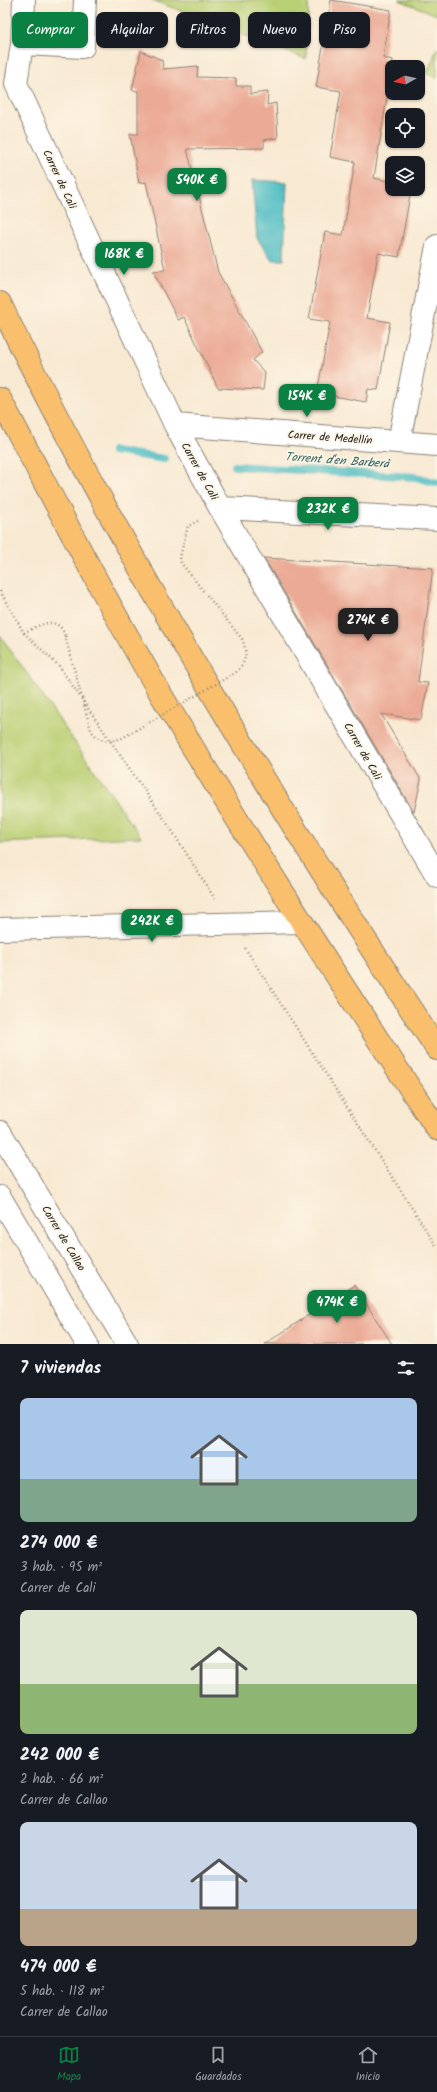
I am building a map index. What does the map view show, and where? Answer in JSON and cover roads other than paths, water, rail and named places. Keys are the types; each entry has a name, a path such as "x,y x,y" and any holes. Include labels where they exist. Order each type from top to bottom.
{"highway":[{"path":"0,303 78,456 196,669 269,788 437,1049"},
{"path":"0,399 103,591 165,702 302,922 437,1129"}],"street":[{"name":"Carrer de Cali","path":"23,12 24,0"},
{"path":"85,12 86,0"},
{"name":"Carrer de Cali","path":"21,48 16,84 175,425 220,508 437,876"},
{"path":"399,442 437,246"},
{"name":"Carrer de Medellín","path":"175,425 437,445"},
{"path":"220,508 437,519"},
{"path":"0,929 302,922"},
{"name":"Carrer de Callao","path":"0,1132 127,1344"},
{"path":"0,1197 87,1344"}],"water":[{"path":"252,180 287,182 284,260 272,260 257,238"}],"waterway":[{"name":"Torrent d'en Barberà","path":"113,451 164,459"},
{"name":"Torrent d'en Barberà","path":"235,466 416,477 437,483"}]}
